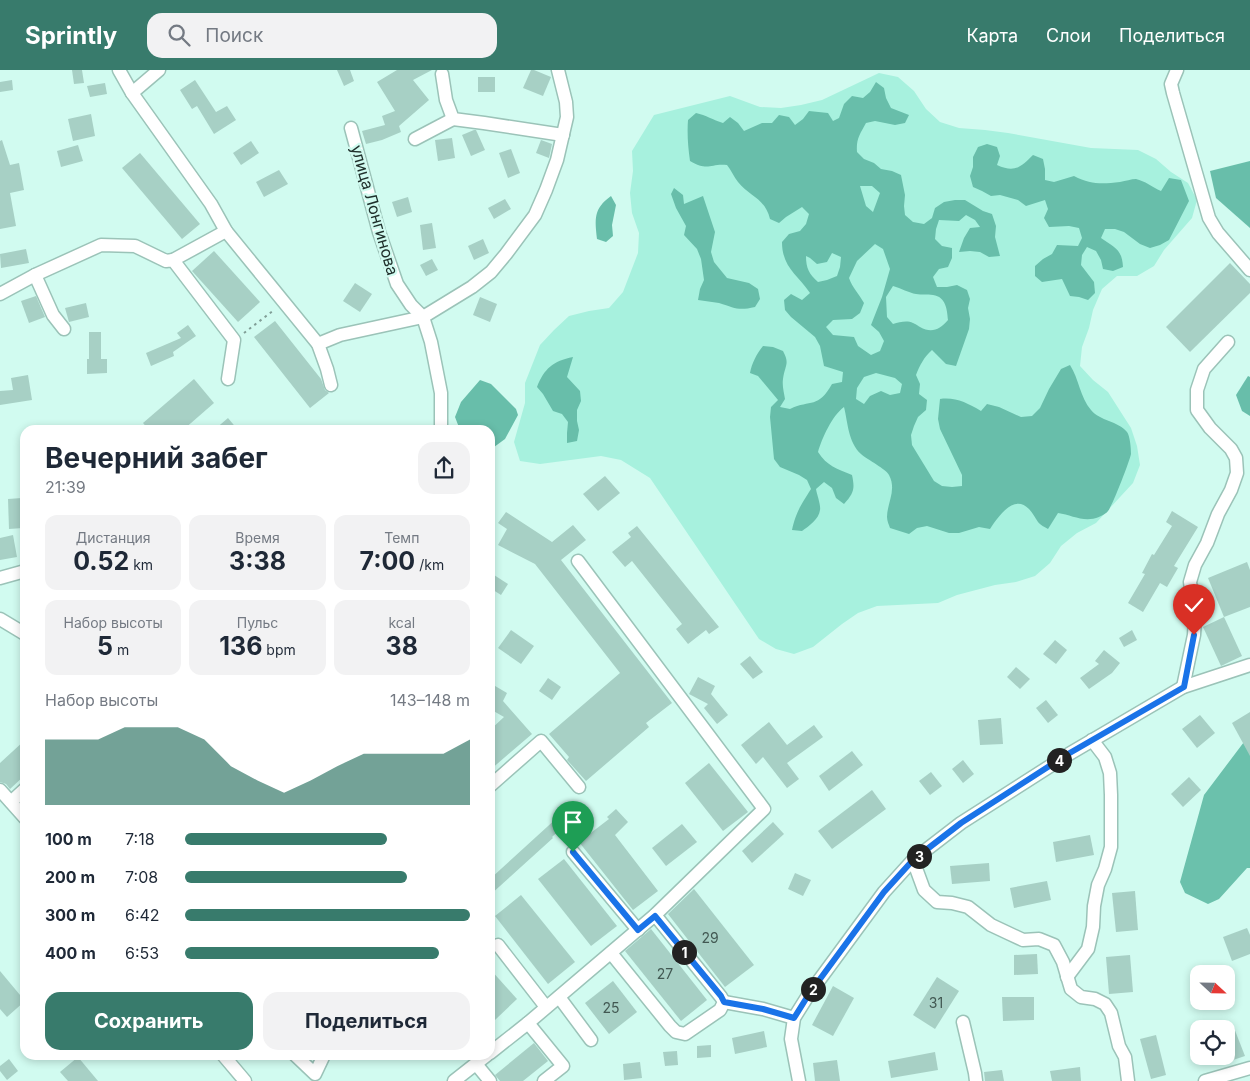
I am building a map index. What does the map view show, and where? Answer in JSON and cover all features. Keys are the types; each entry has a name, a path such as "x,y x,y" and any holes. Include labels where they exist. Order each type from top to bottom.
{"street":[{"path":"119,70 132,93 210,204 226,231 318,344 331,385"},
{"path":"132,93 159,70"},
{"path":"318,344 340,336 423,317 472,287 491,272 536,215 557,160 567,117 566,102 558,70"},
{"path":"1177,70 1171,84 1209,218 1218,233 1250,270"},
{"path":"442,74 446,100 454,120"},
{"path":"416,139 454,120 563,135"},
{"name":"улица Лонгинова","path":"351,128 379,232 397,284 411,305 423,317 440,393 441,425"},
{"path":"0,294 35,274 101,245 135,246 166,260 173,260 226,231"},
{"path":"173,260 234,340 228,379"},
{"path":"35,274 53,315 64,329"},
{"path":"1184,687 1194,635 1195,617 1190,582 1237,473 1236,458 1197,410 1197,390 1204,369 1228,342"},
{"path":"495,1049 655,916 764,809 578,561"},
{"path":"0,578 20,572"},
{"path":"0,619 20,631"},
{"path":"799,1081 792,1039 794,1018 809,994 884,892 913,860 961,823 1092,740 1184,687 1250,665"},
{"path":"1067,977 1088,949 1098,886 1111,847 1110,773 1105,757 1092,740"},
{"path":"495,782 541,741 579,787"},
{"path":"0,790 20,812"},
{"path":"11,802 20,794"},
{"path":"573,852 638,930"},
{"path":"913,860 924,890 937,902 968,907 991,925 1024,940 1039,939 1054,945 1063,962 1071,989 1081,996 1095,999 1105,1004 1111,1013 1119,1046 1125,1057 1128,1081"},
{"path":"655,916 724,1002"},
{"path":"498,945 546,1008"},
{"path":"611,953 676,1032 684,1034 720,1010 724,1002"},
{"path":"559,997 591,1040"},
{"path":"724,1002 763,1009 794,1018"},
{"path":"962,1022 976,1081"},
{"path":"528,1023 563,1066 544,1081"},
{"path":"227,1060 244,1081"},
{"path":"301,1060 316,1074 322,1060"},
{"path":"454,1081 481,1060"},
{"path":"476,1064 490,1081"},
{"path":"1205,1081 1250,1068"}],"path":[{"path":"234,340 285,303"}],"shaded area":[{"path":"879,73 898,77 914,91 926,109 940,122 959,128 1008,133 1091,148 1138,150 1156,159 1188,183 1197,200 1192,218 1164,250 1154,266 1137,276 1117,276 1102,289 1093,310 1082,347 1080,366 1108,392 1131,428 1137,446 1140,465 1133,483 1096,523 1077,533 1061,546 1050,563 1035,576 957,595 938,603 877,606 858,613 813,647 794,654 776,649 759,639 650,478 621,460 601,456 540,464 520,461 514,442 525,403 525,383 540,345 569,316 609,308 623,292 638,253 639,233 632,213 630,193 633,171 632,151 654,115 730,96 760,107 781,108 801,105 822,100"},
{"path":"876,82 884,88 891,108 909,115 905,123 895,125 875,121 866,123 857,144 857,152 864,159 874,163 881,169 901,175 905,195 905,215 913,222 924,224 932,218 935,208 944,202 965,200 992,214 996,226 995,237 1000,256 989,257 980,252 970,251 959,252 970,228 980,227 975,220 966,215 959,221 939,220 935,239 942,246 952,248 952,258 948,267 939,269 933,277 937,287 957,285 967,290 970,299 968,308 969,329 956,366 946,364 932,350 924,358 919,368 916,375 920,384 919,394 927,400 926,410 918,417 911,435 912,445 934,481 942,486 962,486 962,475 940,429 938,419 940,399 961,401 981,411 987,404 1021,417 1032,416 1040,408 1061,369 1070,365 1084,399 1091,410 1099,417 1119,425 1127,432 1130,439 1131,454 1117,493 1107,512 1099,517 1088,519 1058,513 1048,529 1039,523 1029,509 1018,504 1007,508 990,529 979,527 959,533 949,533 927,526 917,528 909,534 890,528 887,512 892,486 889,475 881,467 861,454 853,444 844,407 835,416 828,428 818,452 829,464 852,475 852,494 844,504 836,498 832,488 824,482 816,489 820,508 818,516 802,531 792,530 799,509 811,489 807,480 780,467 774,459 770,417 771,407 778,400 758,376 750,373 755,359 763,346 783,351 787,362 783,382 785,399 780,407 790,409 818,400 827,392 832,384 842,382 843,372 824,366 820,346 815,337 785,310 784,300 791,294 802,300 810,293 787,264 782,242 789,234 800,231 806,224 809,214 802,207 779,223 770,219 765,206 738,182 727,165 706,167 690,161 688,120 696,113 723,123 730,117 744,131 762,123 772,123 779,115 789,117 795,125 809,111 828,113 833,121 839,118 844,104 852,96 863,98 870,92","holes":["860,186 872,186 880,193 873,212 866,206","875,244 883,249 890,269 871,325 879,332 884,341 880,351 871,355 858,346 854,337 833,335 826,327 833,320 852,319 860,313 864,303 849,278 857,261","832,253 841,257 837,276 818,282 809,270 806,256 817,264 827,262","893,286 913,293 933,295 941,298 946,308 948,320 939,328 928,330 914,323 901,322 893,324 887,317 886,297","876,373 895,378 902,384 900,393 890,395 881,391 870,396 864,404 856,399 857,388 864,377"]},
{"path":"987,144 997,147 1000,156 997,165 1003,167 1017,168 1033,155 1043,159 1045,180 1054,182 1074,176 1086,181 1102,183 1136,179 1161,191 1169,178 1181,180 1189,201 1169,240 1160,245 1150,248 1140,244 1124,232 1115,229 1105,229 1101,238 1119,253 1123,267 1113,271 1103,269 1096,251 1087,247 1082,255 1081,265 1094,282 1095,293 1088,300 1070,296 1062,279 1042,282 1035,276 1035,266 1052,254 1057,245 1078,246 1082,238 1079,228 1069,226 1049,227 1044,218 1048,209 1045,200 1026,206 1018,200 1000,195 991,196 973,187 970,176 973,167 973,157 978,147"},
{"path":"1250,161 1250,228 1216,198 1210,171"},
{"path":"674,188 683,195 684,204 703,196 715,232 711,252 714,262 727,278 749,283 758,289 760,299 755,307 744,309 698,300 704,280 701,259 697,249 684,235 686,226 671,194"},
{"path":"611,196 616,205 612,225 613,236 606,242 597,239 596,215 601,205"},
{"path":"573,357 567,377 580,391 581,401 577,410 579,430 577,441 567,443 568,422 562,414 553,411 537,387 543,375 550,367 560,361"},
{"path":"1248,376 1250,377 1250,416 1242,411 1236,395"},
{"path":"480,380 491,384 516,409 518,415 505,439 495,446 495,425 458,425 455,417 461,402"},
{"path":"1250,734 1250,868 1247,868 1219,899 1208,904 1185,893 1180,882 1204,795"}],"building":[{"path":"72,70 82,70 84,83 74,84"},
{"path":"337,70 350,70 354,81 344,86"},
{"path":"397,70 432,70 413,80 429,100 399,126 401,132 366,144 362,131 385,125 382,116 395,111 377,82"},
{"path":"531,70 551,77 543,96 523,88"},
{"path":"478,77 495,77 495,92 478,92"},
{"path":"12,80 13,90 0,92 0,82"},
{"path":"195,80 216,112 227,106 236,120 214,134 197,106 192,109 180,90"},
{"path":"105,83 107,94 90,97 87,86"},
{"path":"91,114 95,136 73,141 68,119"},
{"path":"476,130 485,150 471,156 462,135"},
{"path":"452,138 455,158 438,161 435,140"},
{"path":"2,140 10,165 19,163 24,190 10,193 16,226 0,229 0,141"},
{"path":"541,140 552,144 549,158 536,153"},
{"path":"251,141 259,153 241,165 233,153"},
{"path":"78,145 83,161 61,167 57,151"},
{"path":"511,149 520,173 508,178 499,153"},
{"path":"140,153 200,224 182,239 122,168"},
{"path":"279,170 288,184 264,197 256,182"},
{"path":"408,197 412,212 397,217 392,202"},
{"path":"505,199 511,209 494,219 488,208"},
{"path":"432,223 436,248 423,250 420,225"},
{"path":"483,239 489,253 474,260 468,246"},
{"path":"26,249 29,263 1,268 0,254"},
{"path":"214,251 260,302 238,322 192,271"},
{"path":"432,259 438,270 426,276 420,265"},
{"path":"1230,263 1250,284 1250,293 1190,352 1166,327"},
{"path":"355,283 372,294 360,312 343,301"},
{"path":"36,296 45,317 29,323 21,301"},
{"path":"480,297 497,304 490,322 473,315"},
{"path":"86,303 89,317 69,322 65,308"},
{"path":"275,321 321,379 325,390 329,393 310,408 254,337"},
{"path":"188,325 196,336 173,352 174,356 151,366 146,353 181,338 177,333"},
{"path":"89,332 101,332 101,359 107,359 107,373 87,374"},
{"path":"28,375 32,400 0,405 0,391 13,390 11,378"},
{"path":"194,379 214,403 189,425 145,425 143,423"},
{"path":"228,418 234,425 220,425"},
{"path":"605,476 620,493 598,511 583,494"},
{"path":"20,498 20,528 9,529 8,499"},
{"path":"1172,511 1198,527 1174,566 1178,568 1167,587 1160,583 1143,612 1128,603 1145,574 1142,573 1152,554 1154,555 1172,526 1166,522"},
{"path":"506,512 552,542 573,525 586,540 561,560 672,703 646,723 649,727 586,781 567,760 569,757 549,734 620,673 535,564 498,545 507,529 498,523"},
{"path":"637,526 719,627 709,634 706,630 688,644 676,629 682,624 632,561 625,567 612,552 631,537 628,533"},
{"path":"13,535 17,557 0,560 0,538"},
{"path":"1247,562 1250,570 1250,607 1224,617 1208,578"},
{"path":"495,576 508,584 501,595 495,591"},
{"path":"1224,617 1242,656 1221,666 1203,627"},
{"path":"511,630 534,646 521,664 498,648"},
{"path":"1132,630 1137,640 1124,647 1119,638"},
{"path":"1055,640 1067,650 1056,664 1043,654"},
{"path":"1104,650 1120,663 1112,673 1089,689 1080,678 1099,664 1095,661"},
{"path":"750,656 763,672 753,679 740,664"},
{"path":"1016,667 1030,679 1020,689 1007,677"},
{"path":"698,677 715,686 711,694 728,715 717,724 704,708 708,704 689,694"},
{"path":"548,678 561,687 552,700 539,691"},
{"path":"495,686 507,693 503,701 532,734 495,766 495,725 504,717 495,712"},
{"path":"1046,700 1058,715 1048,723 1036,708"},
{"path":"1250,712 1250,756 1232,723"},
{"path":"1200,715 1215,733 1197,748 1182,729"},
{"path":"1001,718 1003,744 980,745 978,720"},
{"path":"769,722 787,745 814,725 823,737 787,763 799,779 787,788 763,757 756,764 741,745"},
{"path":"20,745 20,780 10,789 6,784 0,782 0,763"},
{"path":"852,751 863,765 829,791 819,776"},
{"path":"963,760 974,774 963,783 952,769"},
{"path":"709,763 748,812 723,831 685,783"},
{"path":"931,772 942,786 930,795 919,781"},
{"path":"1189,777 1201,790 1183,807 1171,794"},
{"path":"872,790 886,809 832,849 818,831"},
{"path":"570,806 577,814 495,890 495,874"},
{"path":"616,809 628,822 615,835 658,891 633,910 579,842 609,819 607,817"},
{"path":"773,822 784,834 752,863 742,851"},
{"path":"682,824 697,842 666,866 652,848"},
{"path":"1090,835 1094,855 1056,862 1053,842"},
{"path":"564,859 617,926 591,946 538,879"},
{"path":"989,863 990,881 952,884 950,866"},
{"path":"795,873 811,880 803,896 788,889"},
{"path":"1047,881 1051,900 1014,908 1010,888"},
{"path":"694,889 754,965 725,987 668,914"},
{"path":"1135,891 1138,930 1116,932 1112,893"},
{"path":"521,895 575,962 548,984 495,916"},
{"path":"1247,928 1250,935 1250,954 1232,961 1223,937"},
{"path":"651,929 707,1000 681,1021 625,951"},
{"path":"1037,954 1038,974 1014,975 1014,955"},
{"path":"1130,955 1133,992 1109,994 1106,957"},
{"path":"0,971 20,995 20,1005 7,1017 0,1009"},
{"path":"495,975 517,999 495,1020"},
{"path":"937,977 959,991 935,1029 913,1015"},
{"path":"613,981 637,1012 609,1034 585,1003"},
{"path":"833,986 854,998 833,1036 812,1025"},
{"path":"1002,997 1034,997 1034,1020 1003,1021"},
{"path":"764,1031 767,1047 735,1054 732,1038"},
{"path":"1235,1031 1245,1056 1235,1059"},
{"path":"1156,1035 1166,1075 1151,1079 1140,1039"},
{"path":"534,1043 548,1061 523,1081 500,1081 495,1075"},
{"path":"711,1045 711,1057 697,1058 697,1046"},
{"path":"677,1051 678,1065 665,1066 663,1052"},
{"path":"935,1052 938,1070 891,1078 888,1061"},
{"path":"9,1059 18,1071 7,1080 0,1071 0,1066"},
{"path":"74,1060 80,1060 98,1081 68,1081 60,1072"},
{"path":"837,1060 840,1081 815,1081 813,1063"},
{"path":"640,1062 642,1078 624,1080 623,1064"},
{"path":"1080,1067 1081,1081 1052,1081 1050,1071"},
{"path":"1002,1070 1004,1081 985,1081 984,1072"}],"route":[{"path":"573,852 638,930 655,916 724,1002 763,1009 794,1018 809,994 884,892 913,860 961,823 1068,754 1184,687 1194,635"}]}
